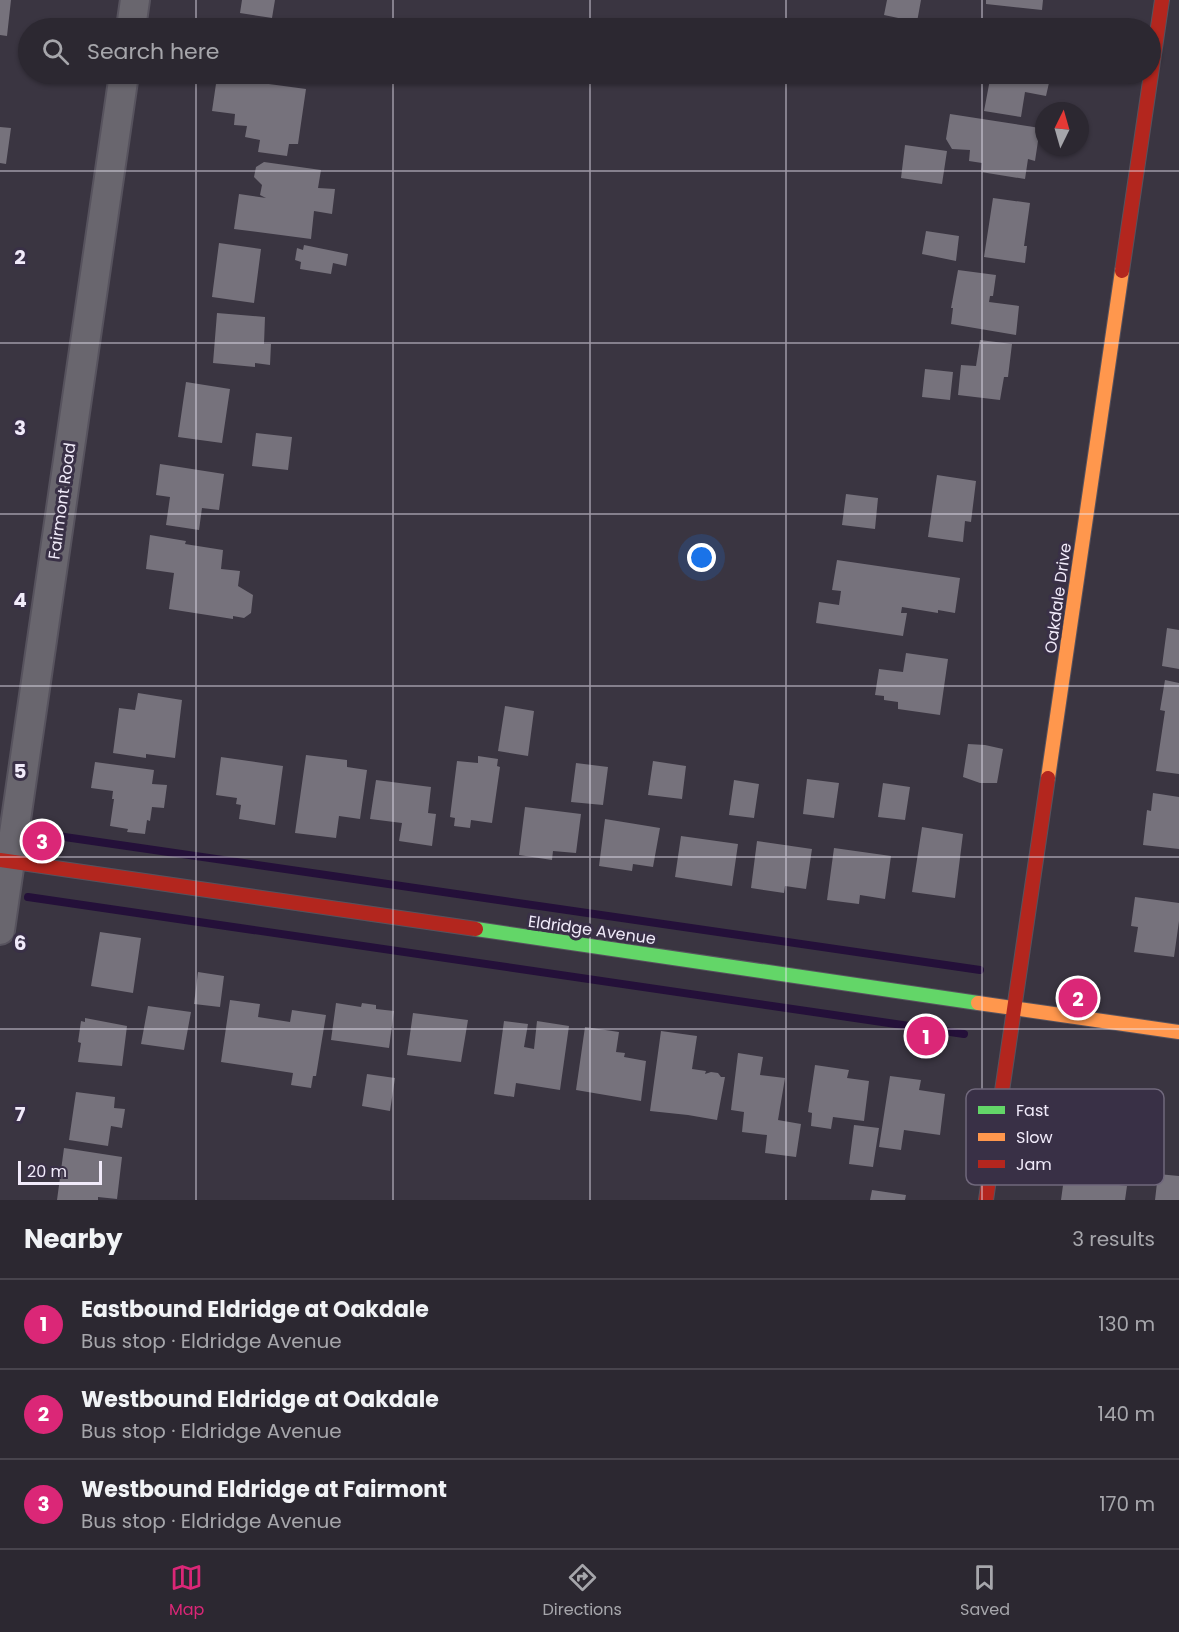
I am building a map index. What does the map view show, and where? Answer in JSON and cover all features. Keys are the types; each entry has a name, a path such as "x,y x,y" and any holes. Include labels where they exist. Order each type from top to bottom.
{"street":[{"path":"132,18 135,0"},
{"name":"Oakdale Drive","path":"1159,18 1162,0"},
{"name":"Fairmont Road","path":"0,930 5,861 122,84"},
{"name":"Oakdale Drive","path":"1003,1089 1150,84"},
{"name":"Eldridge Avenue","path":"5,861 1179,1032"},
{"name":"Oakdale Drive","path":"986,1200 988,1185"}],"building":[{"path":"0,0 11,0 7,36 0,35"},
{"path":"242,0 275,0 272,18 240,13"},
{"path":"887,0 921,0 918,18 884,15"},
{"path":"986,0 1043,0 1042,10 986,4"},
{"path":"216,84 269,84 306,89 298,144 289,144 287,156 258,152 260,140 245,137 247,126 234,125 235,114 212,111"},
{"path":"989,84 1049,84 1046,96 1025,92 1021,117 984,111"},
{"path":"950,114 1035,127 1035,161 1028,159 1025,179 981,172 982,163 969,161 970,150 952,149 946,139"},
{"path":"0,127 11,128 6,164 0,163"},
{"path":"905,145 947,151 942,184 901,178"},
{"path":"264,162 321,170 318,188 335,189 332,214 314,211 311,239 234,229 239,194 266,198 260,195 262,185 254,177 256,167"},
{"path":"993,198 1030,203 1024,246 1027,246 1025,263 984,257"},
{"path":"926,231 959,236 956,261 922,254"},
{"path":"219,243 261,249 254,303 212,297"},
{"path":"304,245 348,254 346,266 333,263 331,274 300,269 301,262 295,260 297,248 303,250"},
{"path":"958,270 996,275 993,296 990,296 989,302 1019,306 1016,335 951,324 953,308 951,308"},
{"path":"217,313 265,317 264,344 271,344 270,365 255,363 255,367 213,363"},
{"path":"980,340 1012,344 1008,377 1004,377 1000,400 958,395 961,365 976,366"},
{"path":"925,369 953,372 950,400 922,397"},
{"path":"186,382 230,389 222,443 178,437"},
{"path":"256,433 292,437 288,470 252,466"},
{"path":"160,464 224,474 219,510 202,508 199,530 166,525 170,497 156,495"},
{"path":"937,475 976,481 971,522 965,521 963,542 928,537"},
{"path":"846,494 878,498 875,529 842,525"},
{"path":"150,535 223,550 221,569 240,571 238,586 253,595 251,613 244,618 233,616 233,619 169,609 174,573 146,569"},
{"path":"837,560 960,578 955,613 938,610 938,613 902,607 901,613 907,613 903,636 816,623 819,602 839,605 841,591 832,590"},
{"path":"1167,628 1179,630 1179,669 1162,666"},
{"path":"906,653 948,659 940,715 898,709 898,702 884,700 884,696 875,695 879,669 903,672"},
{"path":"1165,680 1179,683 1179,774 1156,771 1165,711 1160,710"},
{"path":"138,693 182,700 175,758 146,754 146,758 113,753 119,708 135,710"},
{"path":"505,706 534,711 528,756 498,751"},
{"path":"968,744 1003,749 997,783 980,783 963,777"},
{"path":"306,755 347,760 347,767 367,770 360,819 339,816 336,838 295,833"},
{"path":"478,756 498,759 497,766 500,767 492,823 471,820 470,828 454,826 455,818 450,817 457,761 478,763"},
{"path":"221,757 283,766 275,825 239,819 241,805 236,804 237,798 216,795"},
{"path":"653,761 686,766 682,799 648,795"},
{"path":"95,762 154,770 152,784 167,785 164,808 152,807 145,834 127,832 128,829 110,826 113,791 91,788"},
{"path":"576,763 608,767 603,805 571,802"},
{"path":"807,779 839,783 834,818 803,814"},
{"path":"376,780 431,787 428,813 436,814 432,846 399,841 402,823 370,819"},
{"path":"734,780 759,784 754,818 729,815"},
{"path":"883,783 910,787 905,820 878,817"},
{"path":"1153,793 1179,797 1179,849 1143,845 1147,810 1151,811"},
{"path":"525,807 581,814 576,853 553,851 552,860 519,855"},
{"path":"605,819 660,828 653,867 633,864 632,871 599,866"},
{"path":"922,827 963,834 955,898 912,892"},
{"path":"681,836 738,844 732,886 675,877"},
{"path":"757,841 812,849 806,889 785,886 784,893 751,888"},
{"path":"834,848 891,856 885,899 860,895 859,904 827,900"},
{"path":"1135,897 1179,903 1174,957 1134,952 1138,927 1131,926"},
{"path":"100,932 141,938 133,993 91,986"},
{"path":"198,972 224,976 220,1007 194,1004"},
{"path":"230,1000 260,1004 258,1017 290,1022 292,1010 326,1015 316,1076 313,1076 311,1088 291,1085 293,1073 221,1062"},
{"path":"336,1003 361,1007 362,1003 376,1005 376,1009 394,1011 389,1048 331,1040"},
{"path":"148,1006 191,1012 184,1050 141,1044"},
{"path":"413,1013 468,1020 461,1062 407,1055"},
{"path":"85,1018 127,1026 122,1066 78,1062 81,1021 85,1022"},
{"path":"504,1021 528,1024 524,1047 534,1049 537,1021 569,1026 560,1090 516,1083 514,1097 494,1094"},
{"path":"585,1027 619,1032 616,1052 625,1053 624,1057 646,1061 641,1101 576,1090"},
{"path":"661,1031 697,1036 692,1069 706,1071 705,1074 718,1073 721,1077 725,1077 717,1120 650,1111"},
{"path":"738,1053 763,1057 760,1075 785,1078 778,1120 801,1124 796,1157 765,1153 767,1135 742,1132 744,1112 731,1110"},
{"path":"815,1065 849,1070 847,1078 869,1081 864,1121 833,1117 831,1129 811,1126 812,1113 808,1112"},
{"path":"367,1074 395,1078 390,1111 362,1106"},
{"path":"890,1076 921,1080 919,1090 945,1094 940,1135 904,1130 901,1150 879,1147"},
{"path":"76,1092 115,1097 114,1108 125,1109 122,1128 111,1126 108,1146 69,1140"},
{"path":"854,1125 879,1128 873,1167 849,1164"},
{"path":"64,1148 122,1157 117,1199 98,1197 98,1200 57,1200"},
{"path":"1164,1175 1179,1176 1179,1200 1155,1200 1157,1185 1164,1185"},
{"path":"1063,1185 1127,1186 1125,1200 1061,1200"},
{"path":"872,1190 906,1195 905,1200 870,1200"}],"waterway":[{"path":"37,833 980,970"},
{"path":"28,897 964,1034"}],"traffic: fast":[{"path":"476,929 978,1003"}],"traffic: slow":[{"path":"1048,778 1122,271"},
{"path":"978,1003 1179,1032"}],"traffic: jam":[{"path":"1159,18 1162,0"},
{"path":"1122,271 1150,84"},
{"path":"1002,1089 1048,778"},
{"path":"0,860 476,929"},
{"path":"986,1200 988,1185"}],"place":[{"name":"Westbound Eldridge at Fairmont","path":"42,841"},
{"name":"Westbound Eldridge at Oakdale","path":"1078,998"},
{"name":"Eastbound Eldridge at Oakdale","path":"926,1036"}]}
